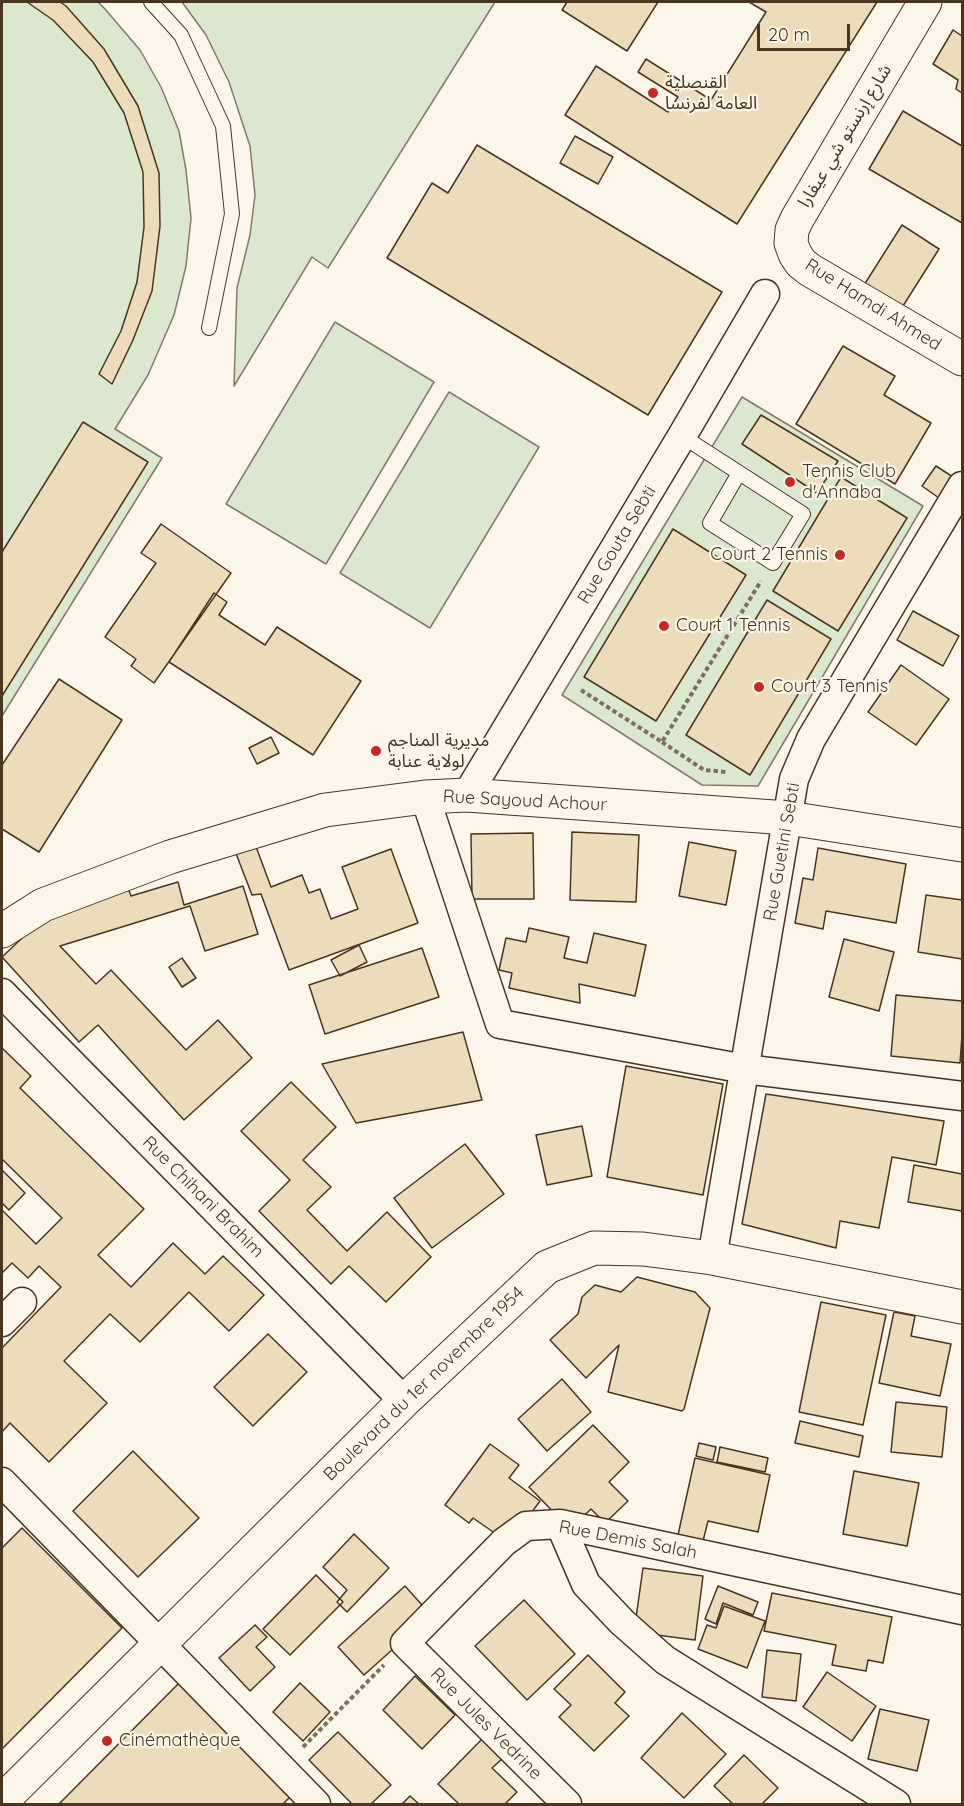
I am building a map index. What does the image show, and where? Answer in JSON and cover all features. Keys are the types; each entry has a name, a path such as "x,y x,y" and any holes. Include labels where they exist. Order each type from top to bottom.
{"main road":[{"name":"شارع إرنستو شي عيفارا","path":"791,243 792,230 797,219 926,2"},
{"name":"Rue Hamdi Ahmed","path":"791,243 801,263 810,270 963,359"},
{"name":"Rue Sayoud Achour","path":"2,931 43,905 170,857 325,810 425,797 467,795 788,818 963,845"},
{"name":"Boulevard du 1er novembre 1954","path":"2,1801 404,1401 547,1267 594,1248 643,1249 712,1258 963,1307"}],"street":[{"name":"Rue Gouta Sebti","path":"467,795 765,294"},
{"name":"Rue Guetini Sebti","path":"712,1258 794,779 811,739 963,486"},
{"path":"425,797 500,1024 745,1069 963,1096"},
{"name":"Rue Chihani Brahim","path":"2,993 404,1401"},
{"path":"2,1322 22,1302"},
{"path":"2,1482 316,1804"},
{"path":"560,1524 586,1584 622,1622 665,1660 896,1804"},
{"name":"Rue Demis Salah","path":"405,1643 504,1542 526,1526 560,1524 963,1610"},
{"name":"Rue Jules Vedrine","path":"405,1643 567,1804"}],"lane":[{"path":"152,2 181,35 224,126 232,214 208,328"},
{"path":"682,436 803,514 773,563 710,523 739,473"}],"path":[{"path":"662,742 773,563"},
{"path":"580,690 705,771 726,772"},
{"path":"281,1769 405,1643"}],"green space":[{"path":"2,2 98,2 105,9 140,50 161,87 179,131 191,218 186,266 174,315 148,375 115,429 162,458 2,716"},
{"path":"182,2 495,2 328,268 312,257 234,386 237,288 250,235 255,195 250,146 229,82 206,35"},
{"path":"335,322 434,382 326,564 226,504"},
{"path":"449,392 539,447 430,628 340,573"},
{"path":"742,397 923,506 758,786 702,785 562,695"}],"building":[{"path":"27,2 60,2 104,49 138,106 159,173 160,226 152,291 133,340 112,384 99,374 121,331 137,282 144,227 143,172 124,113 93,62 53,20"},
{"path":"567,2 658,2 627,51 562,10"},
{"path":"749,2 877,2 737,224 565,115 596,66 668,112 678,97 638,72 646,59 711,100 766,12"},
{"path":"953,30 962,36 962,93 956,89 958,80 933,64"},
{"path":"903,111 962,146 962,223 869,169"},
{"path":"575,136 613,157 598,184 560,163"},
{"path":"477,145 722,292 648,415 387,258 432,183 448,193"},
{"path":"902,225 939,249 896,317 859,293"},
{"path":"843,346 895,376 884,395 931,423 895,484 796,424"},
{"path":"761,415 838,461 817,493 742,444"},
{"path":"83,422 148,462 2,696 2,552"},
{"path":"936,466 953,477 939,498 922,486"},
{"name":"Court 2 Tennis","path":"841,477 907,518 838,631 773,591"},
{"path":"161,524 231,573 154,683 131,666 136,659 105,637 156,563 141,553"},
{"name":"Court 1 Tennis","path":"673,529 746,575 656,721 584,677"},
{"path":"214,593 227,602 219,615 265,645 277,627 361,681 313,755 169,662"},
{"name":"Court 3 Tennis","path":"767,600 831,639 750,775 686,735"},
{"path":"913,611 959,636 943,666 897,640"},
{"path":"901,665 949,699 916,745 868,712"},
{"path":"59,679 122,720 39,852 2,829 2,765"},
{"path":"271,737 279,753 257,764 249,748"},
{"path":"572,832 639,835 636,902 570,900"},
{"path":"533,833 534,899 472,899 471,834"},
{"path":"689,842 736,851 726,905 679,896"},
{"path":"255,844 271,887 302,875 309,893 320,889 331,919 358,909 342,867 391,849 418,923 289,970 261,894 252,895 235,851"},
{"path":"818,848 906,864 896,923 826,911 823,929 795,923 803,878 813,880"},
{"path":"178,882 184,905 243,886 258,934 205,951 190,906 60,946 96,984 111,970 186,1050 218,1020 252,1058 184,1120 98,1025 79,1042 2,957 54,908 127,885 131,896"},
{"path":"926,895 962,900 962,959 918,952"},
{"path":"529,928 569,937 564,958 587,963 594,933 646,945 635,996 579,984 580,1003 509,988 512,973 499,970 506,938 526,942"},
{"path":"844,939 894,952 879,1011 829,997"},
{"path":"359,945 367,962 340,976 331,960"},
{"path":"422,948 439,997 325,1034 309,985"},
{"path":"182,958 196,978 182,987 169,967"},
{"path":"896,995 962,1001 960,1063 891,1056"},
{"path":"463,1032 482,1100 356,1123 322,1064"},
{"path":"2,1048 31,1076 20,1088 144,1209 98,1255 131,1287 173,1243 205,1274 223,1256 264,1295 229,1331 189,1292 140,1342 110,1314 64,1361 107,1403 49,1462 10,1423 2,1432 2,1348 61,1287 39,1266 28,1278 12,1263 2,1273 2,1210 36,1244 62,1218 2,1159"},
{"path":"626,1066 723,1084 703,1195 607,1177"},
{"path":"291,1082 336,1127 303,1160 331,1187 307,1210 347,1251 387,1212 431,1257 386,1302 349,1266 331,1284 259,1211 290,1180 241,1131"},
{"path":"766,1094 944,1121 936,1165 892,1157 879,1228 840,1221 836,1248 742,1224"},
{"path":"582,1126 592,1176 547,1185 536,1135"},
{"path":"465,1144 504,1194 432,1248 394,1198"},
{"path":"914,1165 962,1174 962,1211 908,1202"},
{"path":"2,1170 25,1193 9,1210 2,1203"},
{"path":"637,1277 695,1292 710,1308 682,1411 608,1392 619,1345 586,1378 550,1340 578,1314 582,1297 595,1285 621,1292"},
{"path":"821,1302 886,1315 863,1425 799,1412"},
{"path":"894,1312 915,1316 911,1336 951,1344 940,1396 879,1383"},
{"path":"268,1334 307,1372 253,1426 214,1387"},
{"path":"562,1379 591,1412 547,1451 518,1419"},
{"path":"896,1402 947,1407 942,1457 891,1452"},
{"path":"800,1421 863,1436 859,1457 795,1443"},
{"path":"593,1425 629,1462 609,1482 628,1501 605,1523 591,1509 570,1529 529,1487"},
{"path":"699,1443 716,1447 713,1460 696,1456"},
{"path":"490,1444 519,1465 509,1478 540,1501 509,1543 473,1518 469,1523 445,1505"},
{"path":"720,1447 768,1458 765,1472 717,1462"},
{"path":"133,1451 199,1518 138,1577 73,1511"},
{"path":"695,1458 770,1475 758,1532 708,1521 703,1541 678,1535"},
{"path":"854,1471 919,1483 907,1546 843,1534"},
{"path":"22,1528 122,1628 2,1749 2,1548"},
{"path":"354,1534 389,1568 347,1612 337,1602 347,1590 323,1567"},
{"path":"643,1568 703,1576 695,1640 634,1632"},
{"path":"316,1575 343,1602 290,1655 263,1629"},
{"path":"405,1586 431,1615 364,1675 338,1647"},
{"path":"718,1586 758,1602 753,1615 723,1603 716,1624 705,1619"},
{"path":"772,1593 892,1617 883,1663 868,1660 866,1671 832,1665 836,1645 764,1631"},
{"path":"524,1600 575,1654 527,1700 475,1646"},
{"path":"724,1606 765,1621 747,1668 698,1649 707,1625 716,1628"},
{"path":"255,1625 267,1637 256,1647 275,1667 250,1691 219,1658"},
{"path":"767,1650 801,1654 796,1701 762,1697"},
{"path":"588,1655 625,1692 615,1703 629,1716 594,1751 559,1717 571,1705 554,1689"},
{"path":"827,1672 876,1706 852,1741 803,1707"},
{"path":"415,1676 455,1715 422,1749 383,1710"},
{"path":"185,1677 298,1789 283,1804 59,1804"},
{"path":"300,1683 330,1712 303,1741 273,1712"},
{"path":"880,1709 929,1720 917,1771 868,1759"},
{"path":"682,1713 726,1754 684,1798 641,1758"},
{"path":"338,1732 391,1785 371,1804 352,1804 309,1760"},
{"path":"483,1738 503,1758 492,1768 517,1792 505,1804 459,1804 438,1784"},
{"path":"744,1755 778,1788 762,1804 733,1804 714,1786"},
{"path":"410,1796 419,1804 402,1804"}],"place":[{"name":"القنصلية العامة لفرنسا","path":"653,93"},
{"name":"Tennis Club d'Annaba","path":"790,482"},
{"name":"Court 2 Tennis","path":"840,555"},
{"name":"Court 1 Tennis","path":"664,626"},
{"name":"Court 3 Tennis","path":"759,687"},
{"name":"مديرية المناجم لولاية عنابة","path":"376,751"},
{"name":"Cinémathèque","path":"107,1741"}]}
